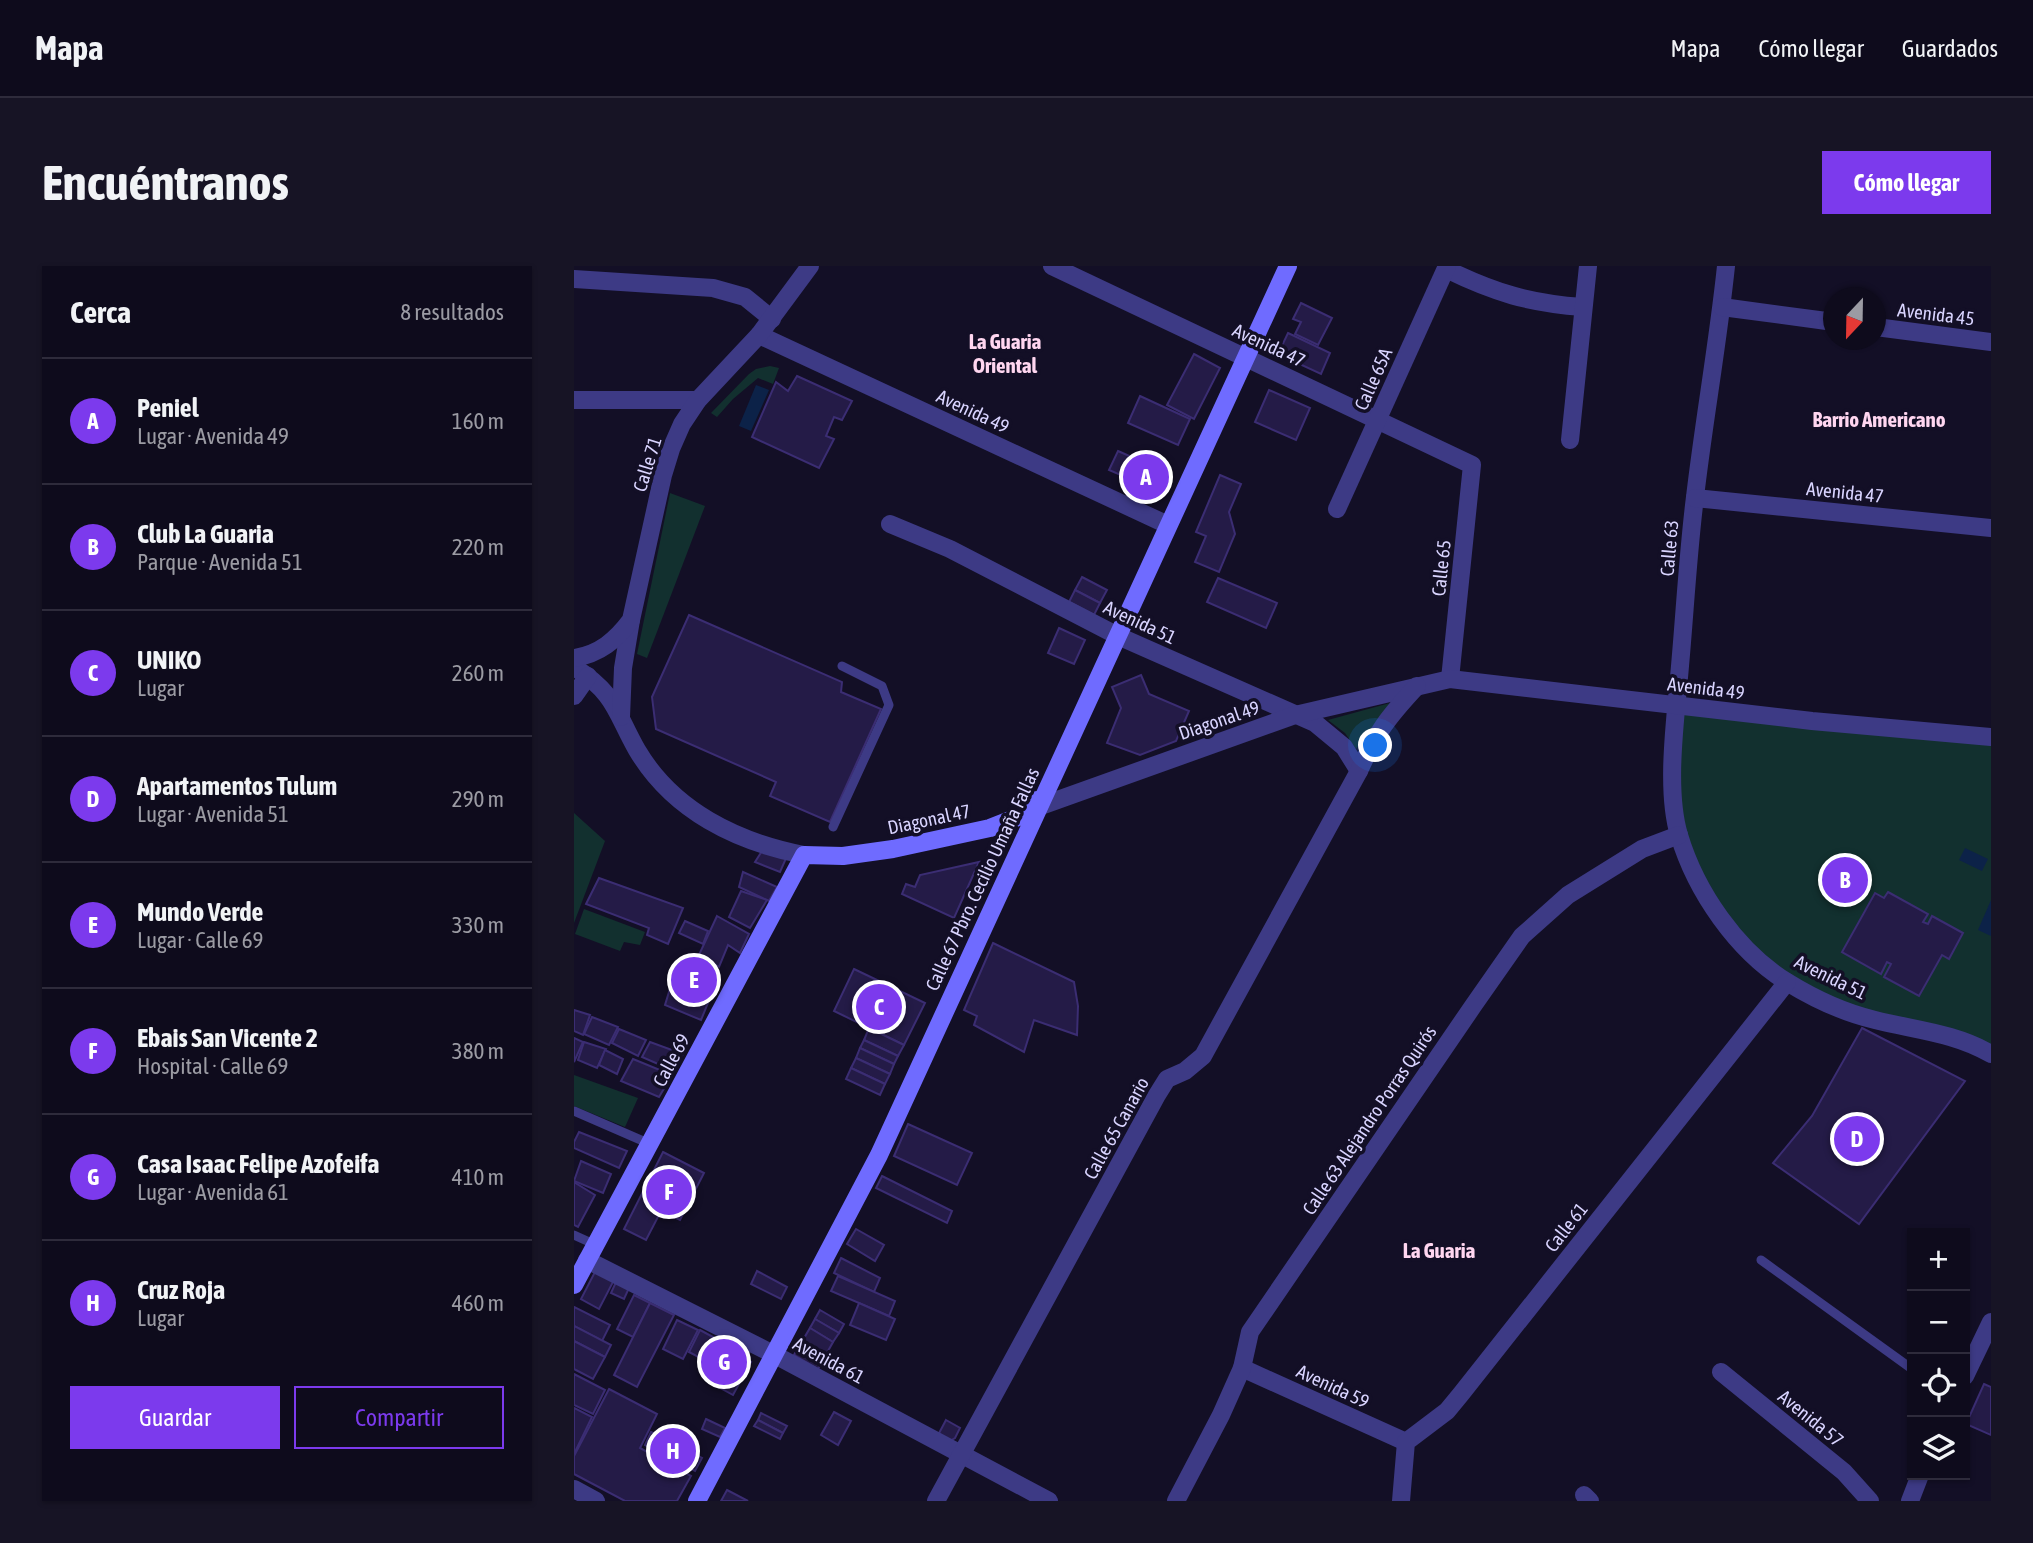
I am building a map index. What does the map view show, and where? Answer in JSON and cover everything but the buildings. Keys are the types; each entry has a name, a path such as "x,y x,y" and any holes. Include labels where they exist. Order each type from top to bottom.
{"main road":[{"name":"Calle 67 Pbro. Cecilio Umaña Fallas","path":"697,1501 878,1155 1288,266"},
{"name":"Diagonal 47","path":"804,855 843,856 893,849 990,828 1018,817 1029,809 1048,786"},
{"path":"990,828 1001,827 1012,832 1015,841 1014,857"},
{"name":"Calle 69","path":"574,1285 804,855"}],"street":[{"name":"Calle 71","path":"621,716 623,668 631,620 669,458 682,424 698,400 772,319 810,266"},
{"name":"Avenida 47","path":"1052,266 1469,462"},
{"path":"1570,440 1588,266"},
{"name":"Calle 63","path":"1679,835 1673,779 1677,705 1695,498 1726,266"},
{"path":"1447,267 1474,283 1513,297 1544,304 1583,307"},
{"name":"Calle 65A","path":"1337,509 1447,267"},
{"path":"574,279 713,288 745,297 772,319"},
{"path":"1722,307 1823,321"},
{"name":"Avenida 45","path":"1886,328 1991,342"},
{"name":"Avenida 49","path":"759,335 1168,525"},
{"path":"574,400 698,400"},
{"name":"Calle 65","path":"1450,680 1473,468 1469,462"},
{"name":"Avenida 47","path":"1695,498 1991,528"},
{"name":"Avenida 51","path":"890,524 950,550 1118,636 1315,723 1344,747 1359,771"},
{"path":"574,658 599,652 617,638 631,620"},
{"path":"574,696 581,671 601,688 621,716 637,751 659,781 686,807 745,840 804,855"},
{"name":"Avenida 49","path":"1417,686 1450,680 1812,721 1991,737"},
{"name":"Diagonal 49","path":"1038,807 1295,715 1417,686"},
{"name":"Calle 65 Canario","path":"936,1501 1157,1095 1167,1079 1185,1071 1203,1056 1381,727 1417,686"},
{"name":"Avenida 51","path":"1679,835 1706,895 1726,925 1745,946 1787,982 1851,1013 1956,1038 1991,1054"},
{"name":"Calle 63 Alejandro Porras Quirós","path":"1177,1501 1222,1415 1242,1367 1250,1332 1522,936 1568,895 1642,849 1679,835"},
{"name":"Calle 61","path":"1406,1443 1447,1411 1461,1395 1787,982"},
{"name":"Avenida 61","path":"592,1253 775,1355 1049,1501"},
{"path":"1970,1366 1991,1322"},
{"name":"Avenida 59","path":"1242,1367 1406,1443"},
{"name":"Avenida 57","path":"1721,1372 1844,1472 1870,1501"},
{"path":"1401,1501 1406,1443"},
{"path":"1910,1501 1918,1480"},
{"path":"574,1489 596,1501"}],"lane":[{"path":"833,827 890,705 882,686 842,666"},
{"path":"574,1111 650,1144"},
{"name":"Avenida 61","path":"574,1235 592,1253"},
{"path":"1761,1260 1907,1365"}],"green space":[{"path":"770,366 779,368 773,384 758,378 717,417 711,413 749,374 756,369"},
{"path":"670,493 705,506 647,658 637,654"},
{"path":"1390,703 1356,749 1345,733 1328,720"},
{"path":"1677,705 1991,737 1991,1054 1851,1013 1745,946 1679,835"},
{"path":"574,813 605,841 574,923"},
{"path":"584,909 645,932 640,945 624,942 620,951 575,934"},
{"path":"574,1075 638,1098 625,1127 574,1106"}],"water":[{"path":"756,385 769,390 751,431 739,426"},
{"path":"1965,848 1988,859 1982,871 1959,860"},
{"path":"1991,900 1991,936 1978,930"}],"place":[{"name":"Peniel","path":"1146,477"},
{"name":"Club La Guaria","path":"1845,880"},
{"name":"Mundo Verde","path":"694,980"},
{"name":"UNIKO","path":"879,1007"},
{"name":"Apartamentos Tulum","path":"1857,1139"},
{"name":"Ebais San Vicente 2","path":"669,1192"},
{"name":"Casa Isaac Felipe Azofeifa","path":"724,1362"},
{"name":"Cruz Roja","path":"673,1451"}],"district":[{"name":"La Guaria Oriental","path":"1005,353"},
{"name":"Barrio Americano","path":"1879,419"},
{"name":"La Guaria","path":"1439,1250"}]}
